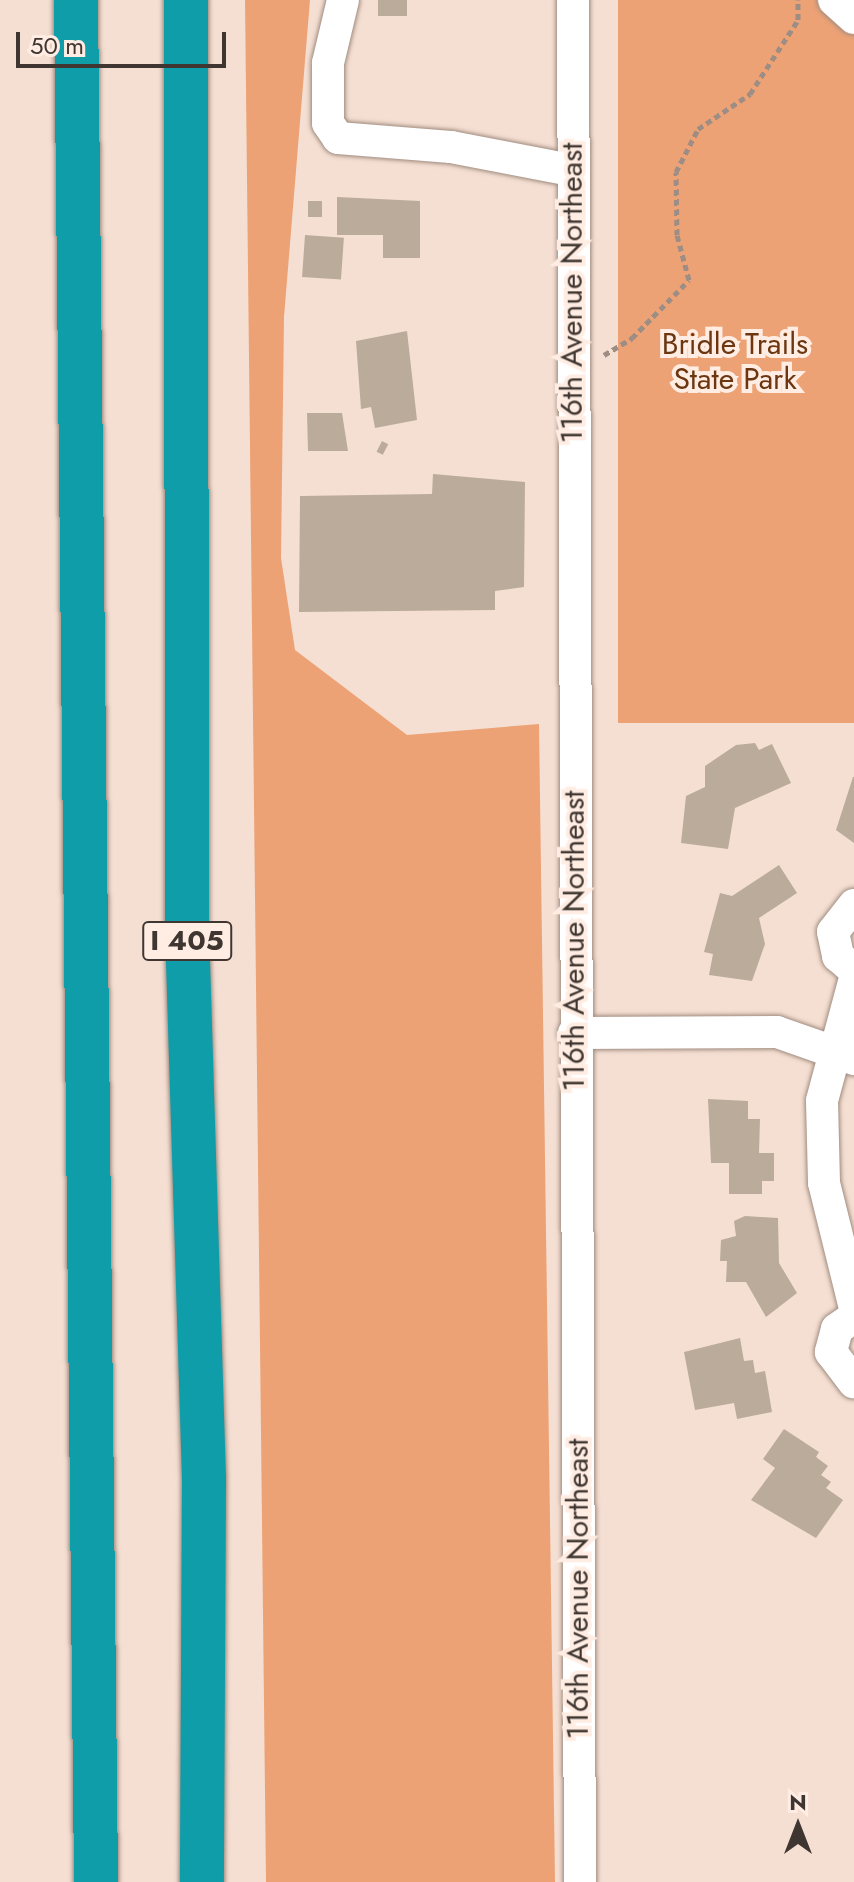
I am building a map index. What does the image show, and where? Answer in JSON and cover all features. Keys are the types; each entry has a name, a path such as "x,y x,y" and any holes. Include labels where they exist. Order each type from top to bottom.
{"highway":[{"path":"76,0 96,1882"},
{"name":"I 405","path":"186,0 187,929 204,1479 202,1882"}],"street":[{"path":"343,0 328,63 328,123 338,138 451,147 571,170"},
{"name":"116th Avenue Northeast","path":"573,0 574,1033 580,1882"},
{"path":"834,0 854,18"},
{"path":"854,905 833,932 838,956 854,970"},
{"path":"854,982 843,1053 822,1101 824,1183 854,1304"},
{"path":"574,1033 777,1032 843,1053"},
{"path":"854,1317 837,1329 831,1352 854,1382"}],"path":[{"path":"601,357 632,338 689,280 677,235 676,172 698,129 750,94 798,20 798,0"}],"green space":[{"path":"245,0 310,0 284,317 281,558 295,650 407,735 539,724 555,1882 266,1882"},
{"name":"Bridle Trails State Park","path":"618,0 854,0 854,723 618,723"}],"building":[{"path":"378,0 407,0 407,16 378,16"},
{"path":"337,197 420,201 420,258 383,258 383,235 337,235"},
{"path":"308,201 322,201 322,217 308,217"},
{"path":"305,235 344,238 341,280 302,277"},
{"path":"407,331 417,420 375,428 371,407 361,409 356,341"},
{"path":"307,413 342,413 348,451 308,451"},
{"path":"382,441 388,444 383,455 377,452"},
{"path":"433,474 525,482 524,587 495,591 495,610 299,612 300,496 432,494"},
{"path":"755,743 759,750 772,744 791,783 735,808 728,849 681,843 686,796 705,787 705,766 736,745"},
{"path":"854,777 854,843 836,830"},
{"path":"779,865 797,893 759,918 765,944 752,981 709,975 713,954 704,952 720,893 732,896"},
{"path":"708,1099 748,1101 748,1119 760,1119 759,1153 774,1153 774,1181 762,1181 762,1194 729,1194 729,1163 711,1163"},
{"path":"745,1216 778,1218 779,1263 797,1293 766,1317 746,1282 726,1282 727,1261 720,1261 721,1240 736,1236 734,1221"},
{"path":"740,1338 744,1361 753,1360 755,1373 765,1371 772,1412 737,1419 734,1403 695,1410 684,1352"},
{"path":"784,1429 819,1452 816,1457 828,1466 821,1475 831,1482 826,1488 843,1500 816,1538 751,1500 775,1468 763,1459"}]}
